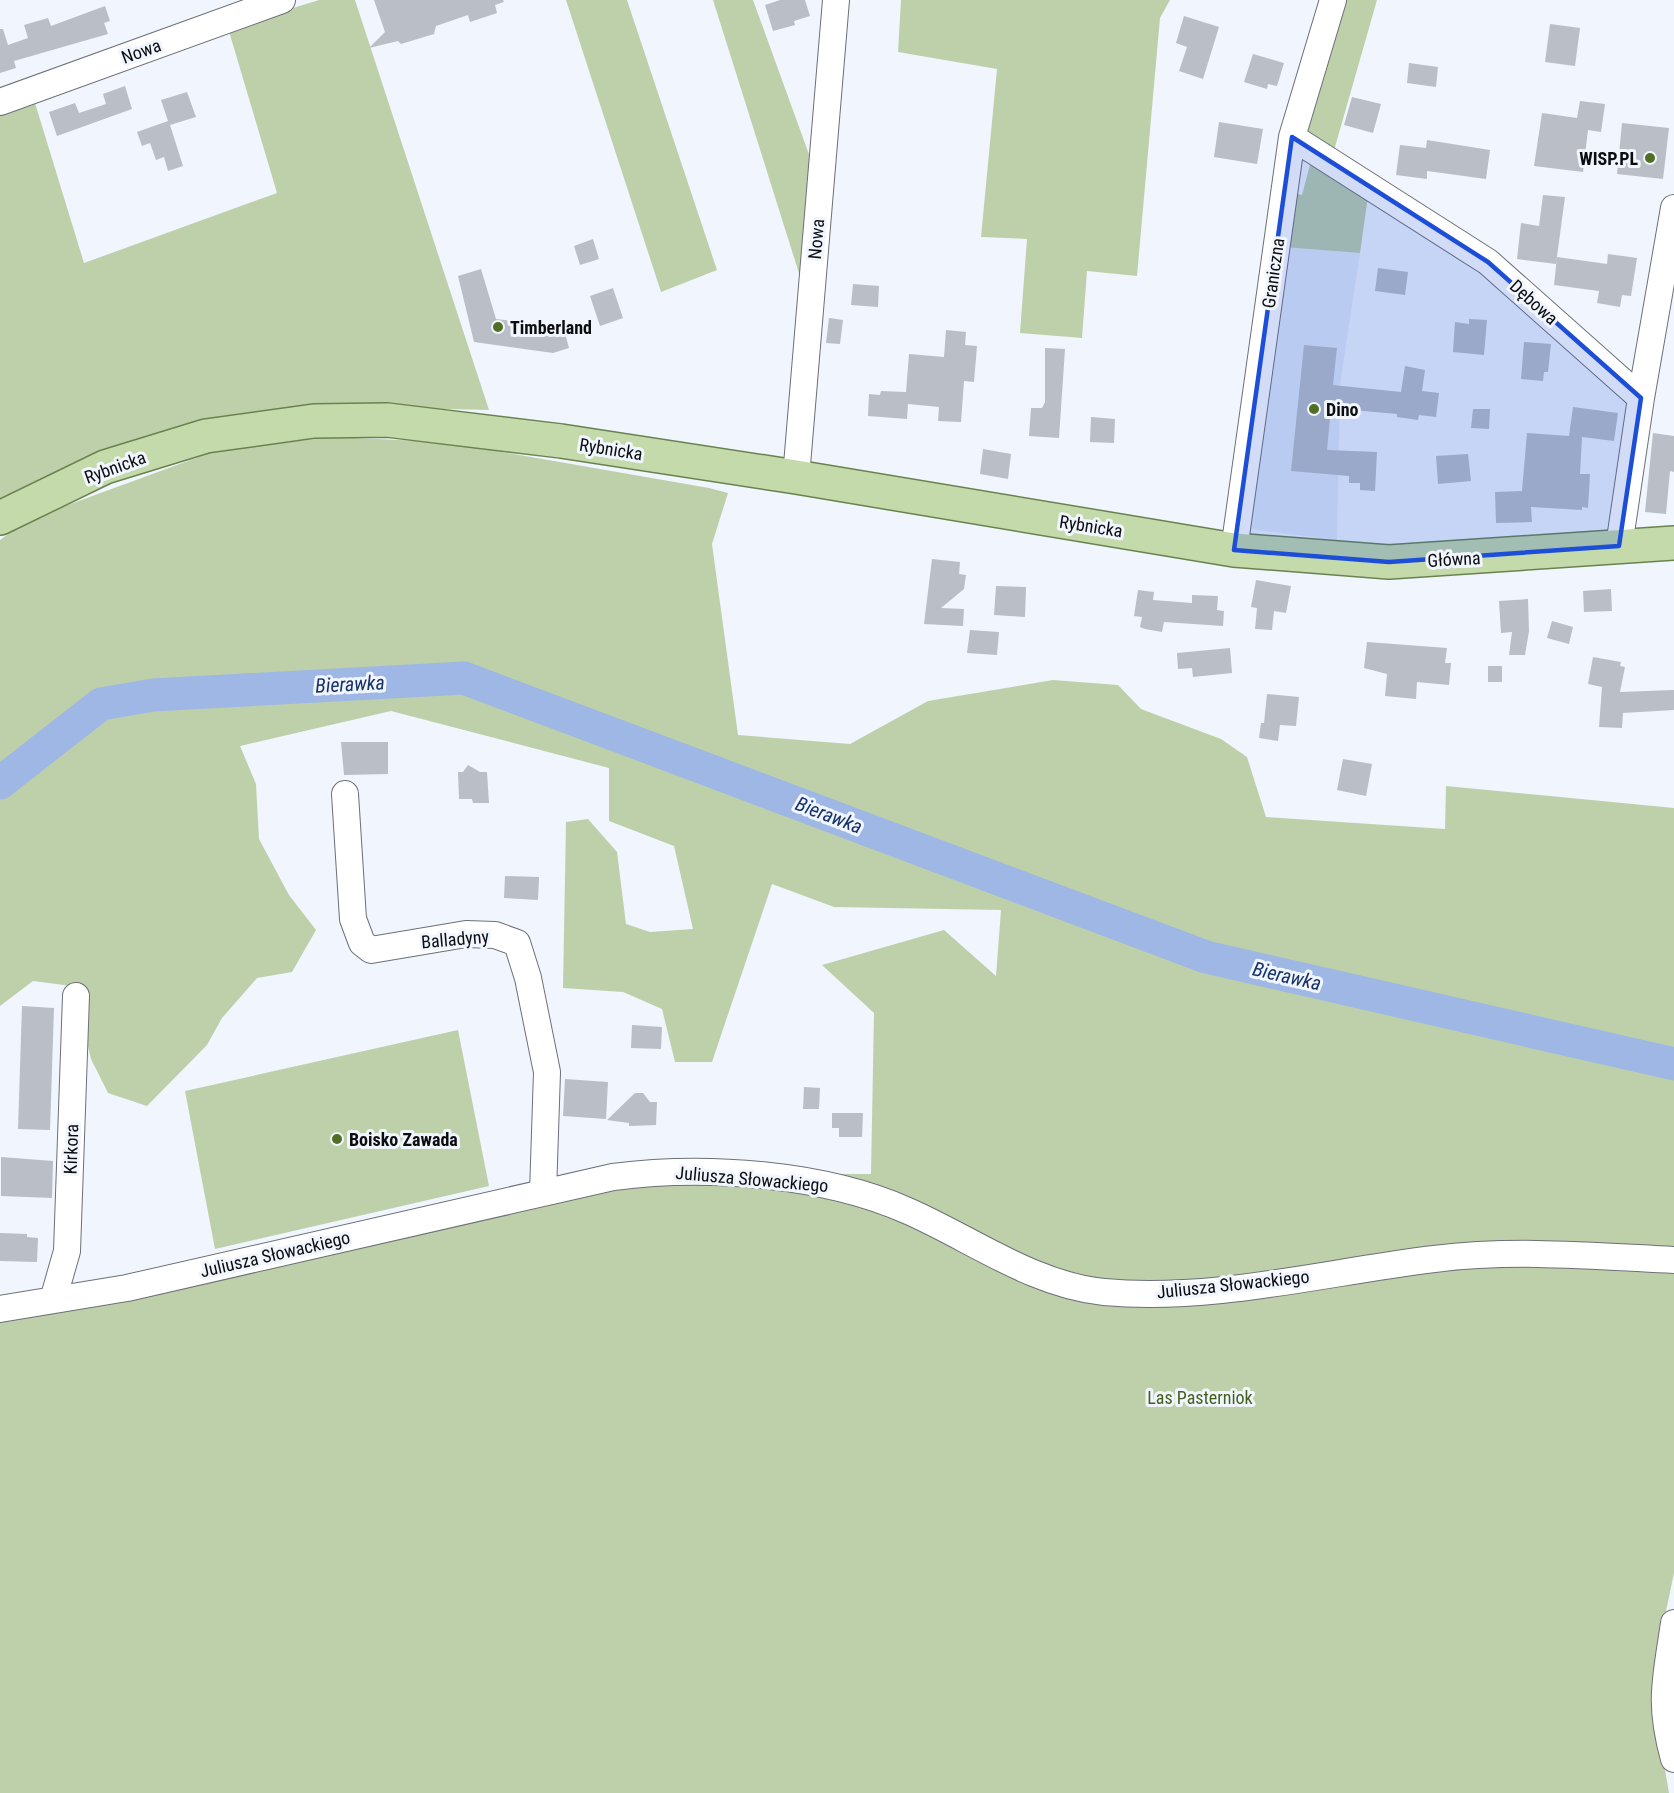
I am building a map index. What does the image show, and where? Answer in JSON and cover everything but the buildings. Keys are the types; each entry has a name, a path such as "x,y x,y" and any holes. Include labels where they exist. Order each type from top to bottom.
{"main road":[{"name":"Rybnicka","path":"0,518 105,467 206,436 314,421 387,420 561,441 796,477 1234,550"},
{"name":"Główna","path":"1234,550 1389,562 1674,543"}],"street":[{"name":"Nowa","path":"0,102 282,0"},
{"name":"Nowa","path":"796,477 836,0"},
{"name":"Graniczna","path":"1234,550 1292,137 1333,0"},
{"name":"Dębowa","path":"1292,137 1488,262 1641,398"},
{"path":"1619,546 1641,398 1674,208"},
{"name":"Balladyny","path":"345,794 353,920 362,943 371,950 466,934 495,935 517,943 528,978 547,1072 543,1194"},
{"name":"Kirkora","path":"53,1300 67,1251 76,996"},
{"name":"Juliusza Słowackiego","path":"0,1310 127,1288 614,1177 657,1171 732,1174 837,1187 872,1196 908,1211 1042,1277 1101,1291 1137,1294 1190,1292 1437,1258 1508,1253 1556,1252 1674,1260"},
{"path":"1674,1623 1663,1698 1666,1729 1674,1758"}],"highlighted area":[{"path":"1292,137 1488,262 1641,398 1619,546 1389,562 1234,550"}],"shaded area":[{"path":"1283,247 1360,253 1340,384 1337,540 1250,529"}],"green space":[{"path":"319,0 355,0 489,410 327,406 0,505 0,116 35,103 84,263 277,193 228,28"},
{"path":"566,0 627,0 717,270 661,292"},
{"path":"713,0 753,0 815,171 803,286"},
{"path":"901,0 1170,0 1160,18 1137,276 1087,271 1082,338 1020,333 1027,239 981,237 997,69 898,52"},
{"path":"1344,0 1377,0 1333,154 1312,141 1306,130"},
{"path":"1311,161 1368,196 1360,253 1283,247 1294,193 1302,195"},
{"name":"Las Pasterniok","path":"332,437 444,442 728,493 712,544 738,735 850,744 928,701 1053,680 1118,685 1141,709 1221,739 1247,757 1266,817 1445,829 1446,786 1674,808 1674,1062 1475,1007 1519,1033 1674,1075 1674,1573 1665,1616 1657,1722 1669,1793 0,1793 0,1319 648,1178 732,1174 871,1174 874,1013 822,965 944,930 996,976 1001,910 834,907 772,884 712,1062 675,1062 662,1009 623,992 563,988 566,822 588,819 617,852 626,924 650,932 693,929 674,846 609,821 609,768 391,711 240,746 256,784 259,839 289,895 316,930 292,972 257,978 222,1018 207,1045 147,1106 108,1093 91,1059 76,996 79,987 33,981 0,1006 0,540 27,520 215,451"},
{"name":"Boisko Zawada","path":"458,1030 489,1186 215,1249 185,1091"}],"waterway":[{"name":"Bierawka","path":"0,783 101,704 153,695 464,678 1206,957 1674,1064"}],"place":[{"name":"WISP.PL","path":"1650,158"},
{"name":"Timberland","path":"498,327"},
{"name":"Dino","path":"1314,409"},
{"name":"Boisko Zawada","path":"337,1139"}]}
